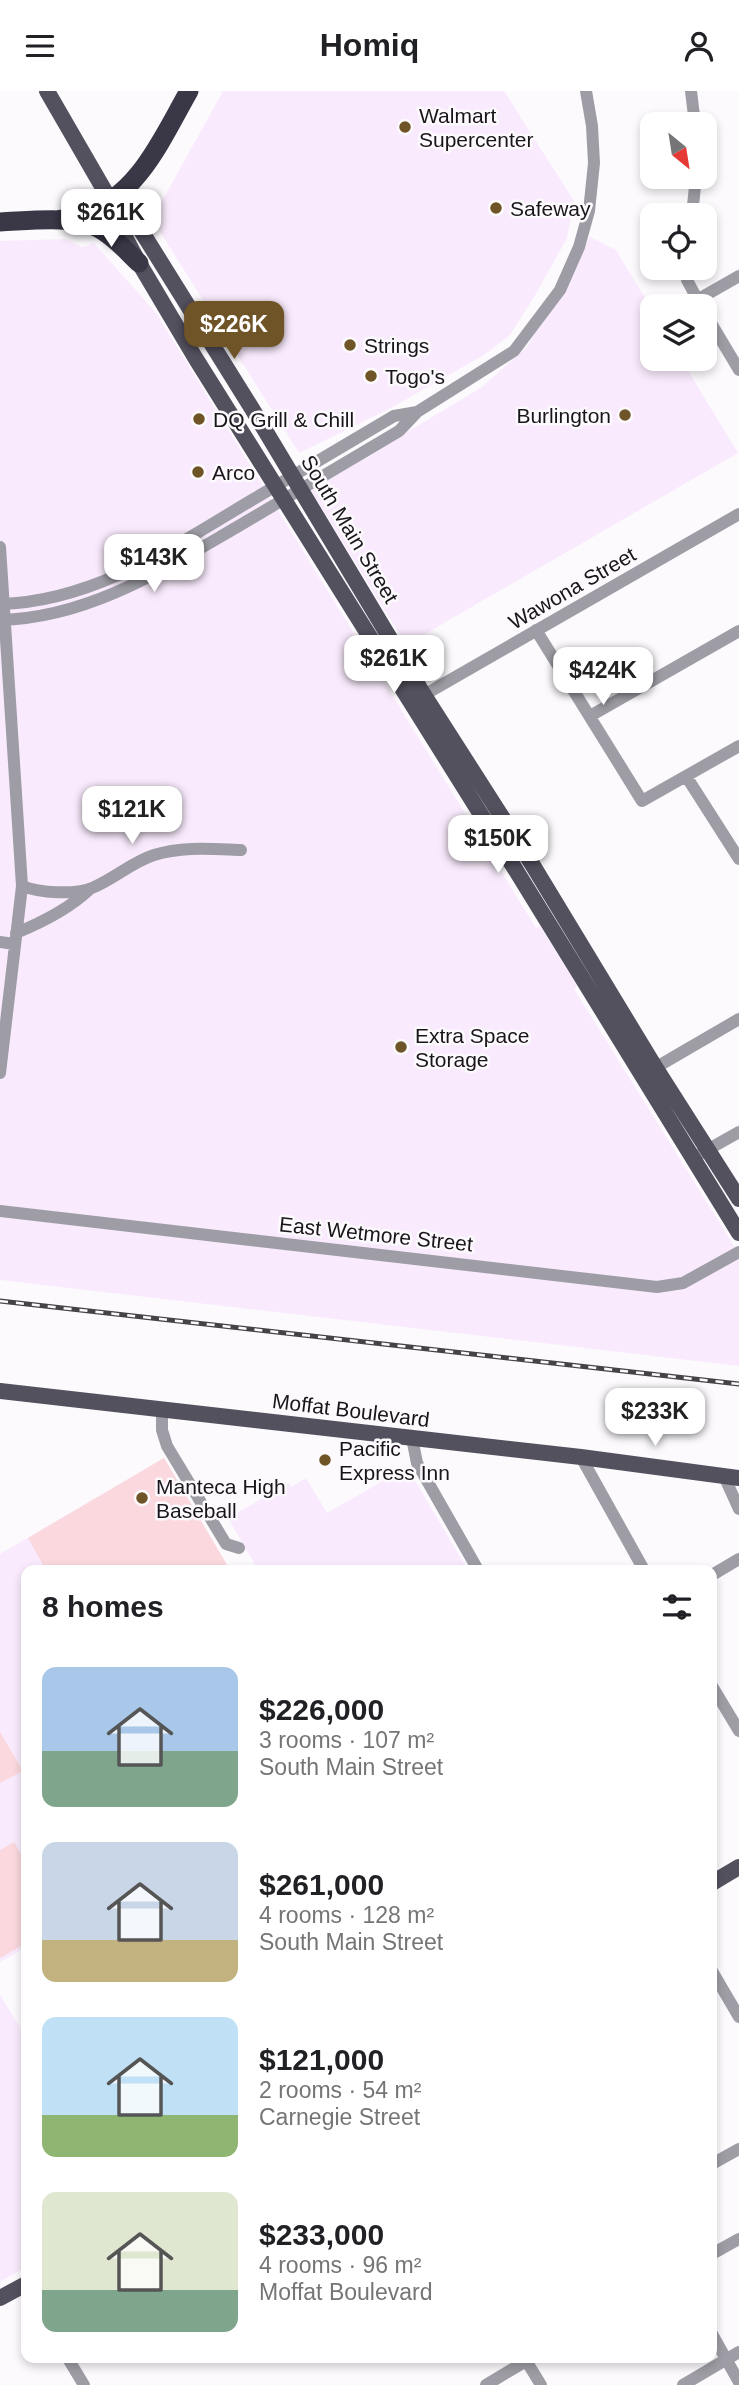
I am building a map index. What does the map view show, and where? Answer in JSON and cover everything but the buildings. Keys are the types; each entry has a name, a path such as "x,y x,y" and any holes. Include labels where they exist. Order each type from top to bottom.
{"highway":[{"path":"0,222 57,220 85,214 124,191 144,170 189,91"},
{"path":"57,220 96,226 139,263"}],"main road":[{"name":"South Main Street","path":"47,91 110,200 114,217 139,263 196,359 384,658 525,868"},
{"name":"South Main Street","path":"110,200 127,208 297,482 648,1071 692,1158 739,1233"},
{"path":"160,299 177,289"},
{"path":"196,359 208,361 217,369 235,396 251,407"},
{"path":"384,658 394,664 416,692 424,695"},
{"name":"South Main Street","path":"648,1071 707,1150 739,1199"},
{"name":"Moffat Boulevard","path":"0,1391 581,1457 731,1477"},
{"path":"717,1880 739,1867"},
{"path":"0,2298 21,2288"}],"street":[{"path":"2,604 47,599 110,578 144,563 398,431 417,412 514,351 560,290 579,247 589,211 594,163 586,91"},
{"path":"691,91 694,112"},
{"path":"712,294 739,275"},
{"path":"717,334 739,370"},
{"path":"2,620 51,614 115,593 151,577 280,492"},
{"name":"Wawona Street","path":"424,695 739,514"},
{"path":"0,547 2,620 22,886 0,1073"},
{"path":"536,630 642,801 739,746"},
{"path":"590,716 739,631"},
{"path":"686,776 739,859"},
{"path":"0,942 15,938 77,902 90,889 140,860 180,849 241,850"},
{"path":"22,886 52,893 90,889"},
{"path":"648,1071 739,1019"},
{"path":"692,1158 739,1132"},
{"name":"East Wetmore Street","path":"0,1211 657,1287 684,1283 739,1252"},
{"path":"162,1409 162,1430 167,1446 226,1544 239,1548"},
{"path":"412,1438 417,1463 475,1565"},
{"path":"581,1457 641,1565"},
{"path":"731,1477 739,1509"},
{"path":"717,1572 739,1559"},
{"path":"717,1694 739,1731"},
{"path":"717,1980 739,2017"},
{"path":"717,2161 739,2149"},
{"path":"717,2251 739,2239"},
{"path":"717,2343 739,2382"},
{"path":"683,2385 739,2352"},
{"path":"71,2363 84,2385"},
{"path":"486,2385 519,2363"},
{"path":"527,2363 541,2385"}],"shaded area":[{"path":"223,91 504,91 574,201 567,238 510,335 484,355 389,409 299,453 152,219"},
{"path":"590,237 616,250 643,294 640,294 640,371 688,371 738,453 406,645 311,490 482,387 527,347"},
{"path":"65,239 82,247 94,243 156,313 536,928 540,926 577,986 574,989 739,1254 739,1366 0,1280 0,241"},
{"path":"164,1458 227,1565 21,1565 21,1950 0,1962 0,1554"},
{"name":"Manteca High Baseball","path":"164,1458 227,1565 43,1565 28,1538"},
{"path":"407,1467 465,1565 255,1565 228,1518 289,1483 291,1487 306,1478 327,1513"},
{"path":"0,1732 21,1772 0,1783"},
{"path":"14,1842 21,1854 21,1946 0,1958 0,1850"},
{"path":"0,1995 21,2029 21,2270 0,2282"}],"railway":[{"path":"0,1301 739,1384"}],"place":[{"name":"Walmart Supercenter","path":"405,127"},
{"name":"Safeway","path":"496,208"},
{"name":"Strings","path":"350,345"},
{"name":"Togo's","path":"371,376"},
{"name":"Burlington","path":"625,415"},
{"name":"DQ Grill & Chill","path":"199,419"},
{"name":"Arco","path":"198,472"},
{"name":"Extra Space Storage","path":"401,1047"},
{"name":"Pacific Express Inn","path":"325,1460"},
{"name":"Manteca High Baseball","path":"142,1498"}]}
